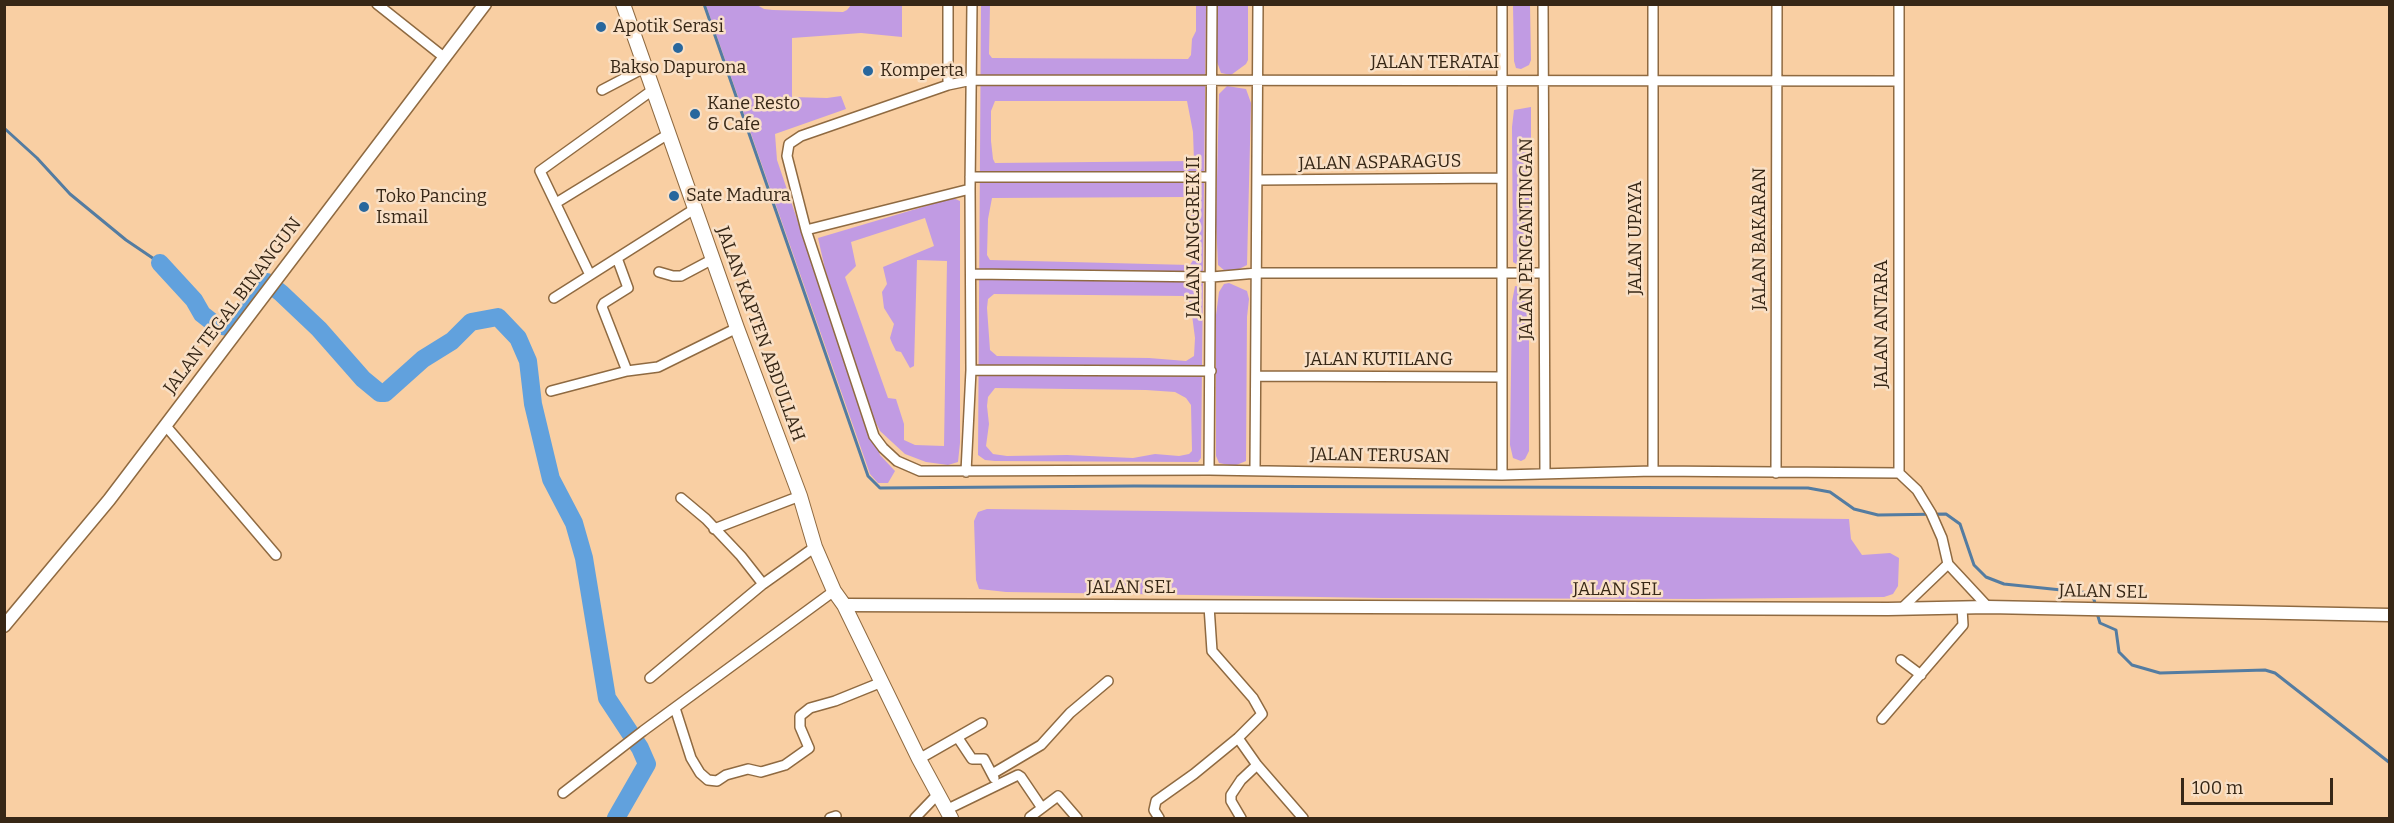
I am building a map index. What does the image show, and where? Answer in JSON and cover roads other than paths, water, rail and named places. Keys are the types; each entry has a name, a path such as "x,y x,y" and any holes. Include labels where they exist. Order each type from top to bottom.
{"main road":[{"name":"JALAN KAPTEN ABDULLAH","path":"623,4 670,133 736,328 800,496 815,548 834,591 844,605 948,814"}],"street":[{"path":"377,4 445,58"},
{"name":"JALAN TEGAL BINANGUN","path":"4,627 109,500 267,289 357,177 485,4"},
{"path":"948,4 948,85"},
{"path":"966,472 971,370 972,4"},
{"name":"JALAN ANGGREK II","path":"1209,470 1212,4"},
{"path":"1255,471 1258,4"},
{"path":"1502,4 1502,475"},
{"name":"JALAN PENGANTINGAN","path":"1543,4 1545,474"},
{"name":"JALAN UPAYA","path":"1653,4 1653,471"},
{"name":"JALAN BAKARAN","path":"1776,473 1778,4"},
{"name":"JALAN ANTARA","path":"1899,4 1899,473"},
{"path":"602,90 646,67"},
{"name":"JALAN TERATAI","path":"806,230 787,156 788,147 792,141 948,85 972,80 1898,81"},
{"path":"590,275 540,171 654,89"},
{"path":"556,203 670,133"},
{"path":"970,177 1210,177"},
{"name":"JALAN ASPARAGUS","path":"1258,180 1502,178"},
{"path":"806,230 970,189"},
{"path":"554,298 696,208"},
{"name":"JALAN TERUSAN","path":"806,230 874,436 890,456 911,469 966,472 1209,470 1502,475 1653,471 1899,473"},
{"path":"617,258 628,288 604,303 602,307 627,371"},
{"path":"659,272 681,276 713,259"},
{"path":"972,274 1212,277 1257,273 1543,273"},
{"path":"551,391 627,371 658,367 736,328"},
{"path":"971,370 1211,371"},
{"name":"JALAN KUTILANG","path":"1256,376 1502,377"},
{"path":"165,425 276,555"},
{"path":"1899,473 1917,490 1931,513 1942,538 1948,564 1988,607"},
{"path":"714,529 800,496"},
{"path":"681,498 741,556 763,584"},
{"path":"650,678 763,584 815,548"},
{"path":"1901,609 1948,564"},
{"path":"563,794 643,731 834,591"},
{"name":"JALAN SEL","path":"844,605 1901,609 1988,607 2390,615"},
{"path":"1159,819 1154,810 1156,801 1238,738 1261,716 1262,711 1212,651 1209,606"},
{"path":"1882,719 1963,625 1962,608"},
{"path":"1901,660 1922,675"},
{"path":"992,774 1044,743 1070,713 1108,681"},
{"path":"675,708 691,758 700,773 708,780 717,781 726,775 748,769 761,772 785,765 809,748 800,727 800,716 810,708 835,701 882,682"},
{"path":"919,759 982,723"},
{"path":"958,738 972,759 984,759 996,786"},
{"path":"1238,738 1257,765 1303,819"},
{"path":"1009,764 1016,776 1021,777 1042,808"},
{"path":"1241,819 1231,801 1231,795 1241,780 1257,765"},
{"path":"948,814 1016,776"},
{"path":"915,819 937,795"},
{"path":"1030,817 1058,796 1077,819"}],"waterway":[{"path":"704,4 868,476 880,488 1134,486 1808,488 1830,492 1854,509 1878,515 1946,514 1960,524 1974,565 1986,577 2004,584 2090,593 2096,607"},
{"path":"4,128 37,158 70,194 126,240 160,263"},
{"path":"160,263 194,300 202,314 216,325 227,327 238,319 267,282 319,329 363,379 380,393 385,393 423,359 452,341 471,322 498,317 518,338 528,361 533,404 551,479 574,523 584,558 607,698 640,748 647,764 616,818"},
{"path":"2097,613 2100,623 2116,630 2119,652 2132,665 2160,673 2265,670 2275,673 2390,763"}],"place":[{"name":"Apotik Serasi","path":"601,27"},
{"name":"Bakso Dapurona","path":"678,48"},
{"name":"Komperta","path":"868,71"},
{"name":"Kane Resto & Cafe","path":"695,114"},
{"name":"Sate Madura","path":"674,196"},
{"name":"Toko Pancing Ismail","path":"364,207"}]}
